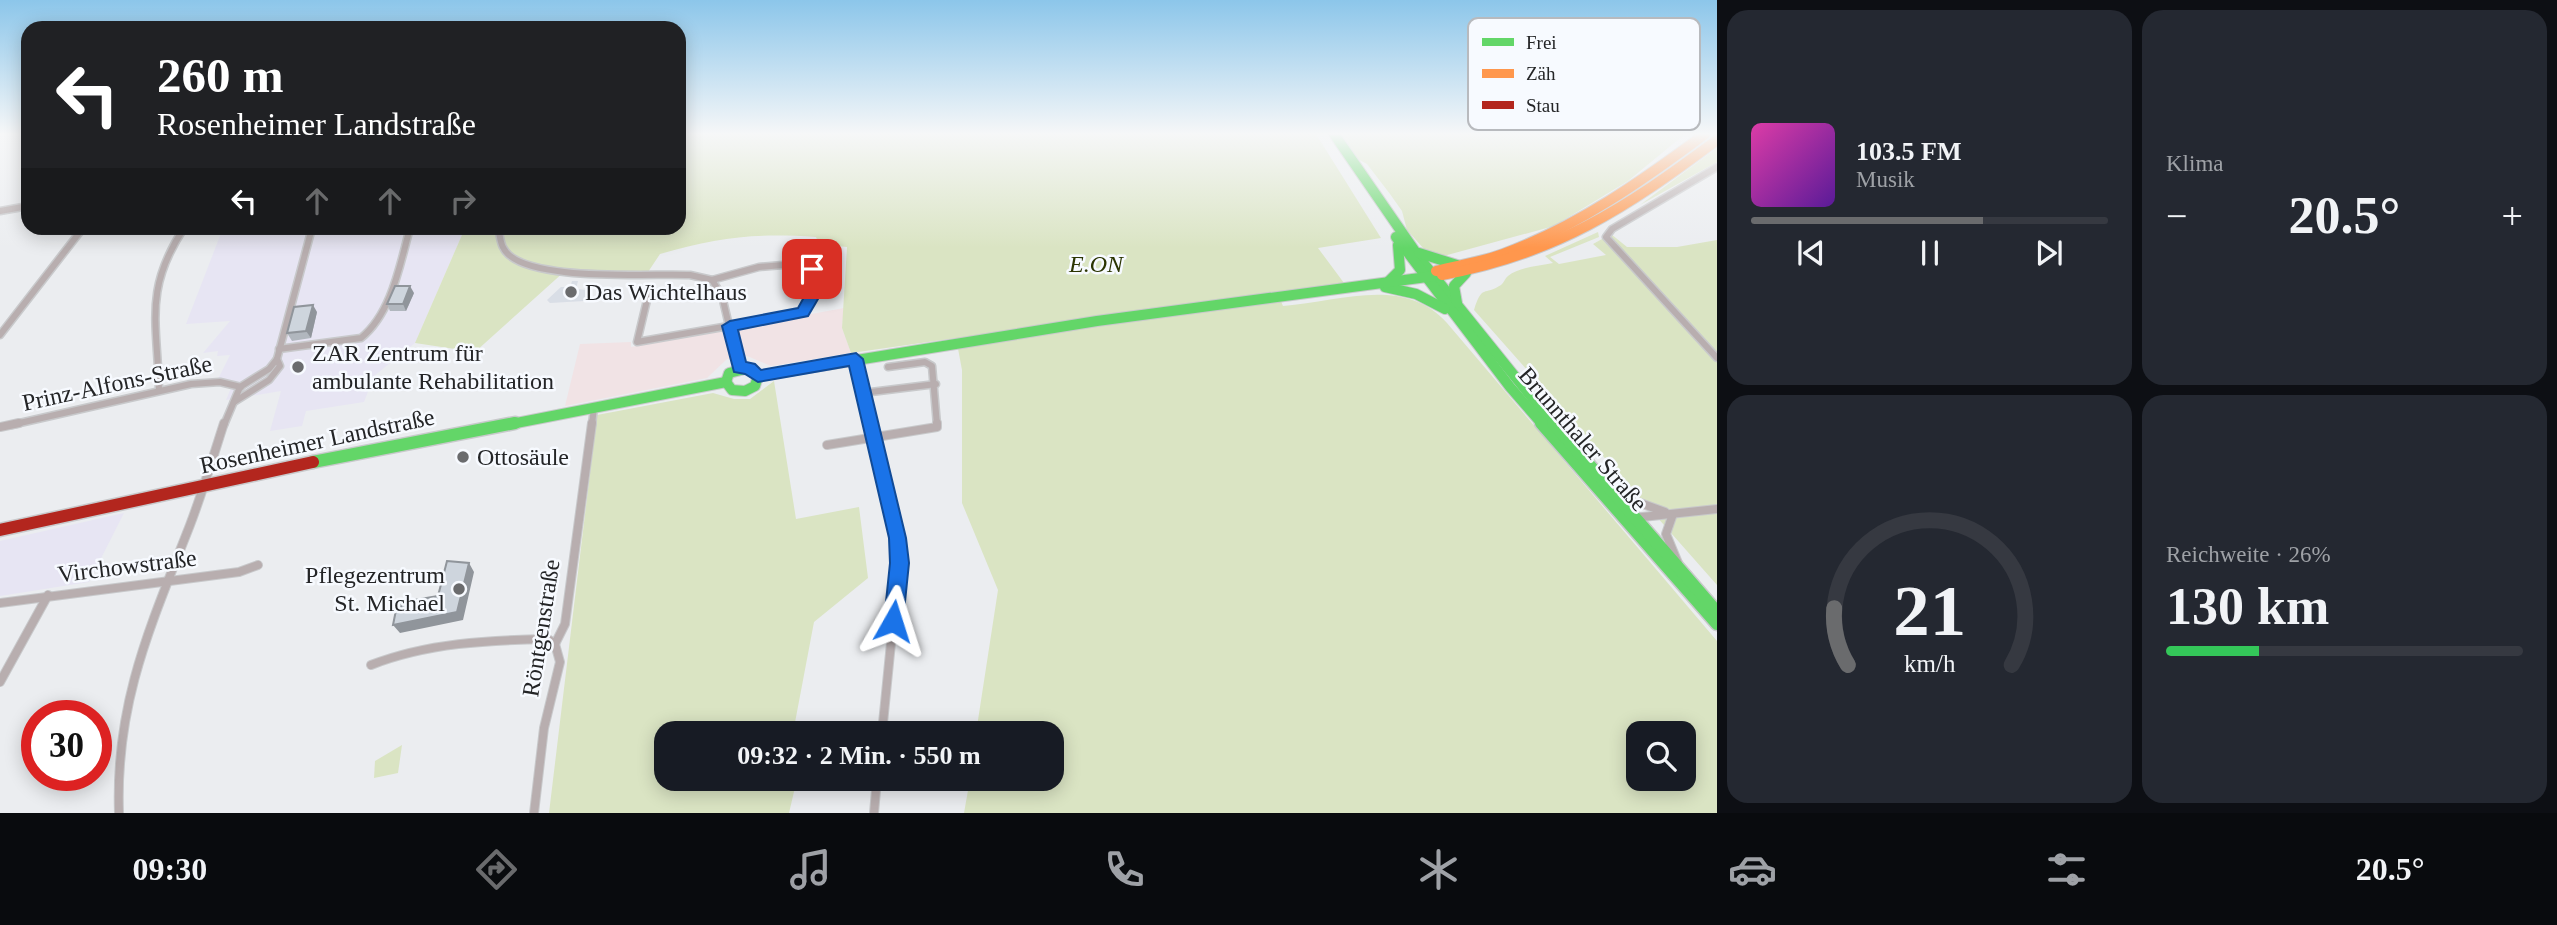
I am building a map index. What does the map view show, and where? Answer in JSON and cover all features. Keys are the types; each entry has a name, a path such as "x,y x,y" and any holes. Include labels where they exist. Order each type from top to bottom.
{"main road":[{"path":"1358,172 1397,239 1430,276"},
{"path":"1455,313 1453,288 1465,269 1581,220 1653,172"},
{"path":"1416,252 1465,269 1530,255 1594,227 1675,172"},
{"path":"1367,186 1416,252 1430,276"},
{"path":"1380,284 1394,279 1400,270 1397,239"},
{"name":"Rosenheimer Landstraße","path":"0,530 205,485 594,407 726,383 732,390 745,391 755,386 758,376 1097,321 1380,284 1465,269"},
{"name":"Brunnthaler Straße","path":"1430,276 1455,313 1717,624"},
{"path":"1380,284 1416,294 1455,313"},
{"name":"Brunnthaler Straße","path":"1455,313 1615,493 1631,519 1679,567 1717,612"},
{"path":"726,383 729,373 739,368 749,368 758,376"}],"street":[{"path":"1709,172 1612,229 1605,237 1717,358"},
{"path":"0,211 21,207"},
{"path":"0,335 78,235"},
{"path":"159,389 159,354 152,297 160,267 180,235"},
{"path":"119,813 117,758 125,706 141,650 205,485 233,402 241,387 270,371 277,359 310,235"},
{"path":"279,349 362,338 370,331 393,282 408,235"},
{"path":"498,235 499,243 507,255 534,269 558,272 688,274 712,280 729,274 795,262 807,263 812,269 811,299 803,313 637,342 648,296"},
{"path":"712,280 720,290 739,368"},
{"path":"233,402 276,374 280,366 277,359"},
{"path":"856,359 898,538 900,563 883,721"},
{"path":"827,445 937,427 936,384 932,366 929,363 888,368"},
{"name":"Prinz-Alfons-Straße","path":"0,427 139,397 159,389 226,380 241,387"},
{"path":"863,393 936,384"},
{"name":"Röntgenstraße","path":"534,813 544,728 559,662 559,651 555,644 565,624 594,407"},
{"path":"1615,493 1642,506 1673,514"},
{"path":"1631,519 1717,509"},
{"path":"1673,514 1665,525 1665,536 1679,567"},
{"name":"Virchowstraße","path":"0,603 239,572 258,565"},
{"path":"0,682 48,595"},
{"path":"371,664 391,656 480,644 548,639 555,644"},
{"path":"874,813 876,791"}],"shaded area":[{"path":"220,235 462,235 415,343 374,376 364,402 306,411 302,426 270,431 281,391 226,400 231,388 220,386 218,379 230,355 217,356 218,351 203,353 230,321 186,324"},
{"name":"Das Wichtelhaus","path":"572,281 578,281 576,289 587,290 584,301 550,303 547,300 561,287 570,287"},
{"path":"844,308 842,328 851,353 771,366 747,356 727,359 707,378 565,406 580,344 631,342 631,347"},
{"path":"124,513 89,582 0,596 0,541"}],"green space":[{"name":"E.ON","path":"686,172 1340,172 1381,238 1318,248 1344,283 1277,292 1283,306 1348,297 1391,295 1430,308 1447,323 1717,641 1717,813 964,813 968,791 1064,791 1064,721 978,721 998,590 962,503 962,370 956,338 851,353 842,328 847,247 819,244 816,237 774,236 719,240 660,254 648,272 565,271 475,352 415,343 462,235 686,235"},
{"path":"1373,172 1639,172 1554,226 1440,257 1424,249 1407,230 1402,211"},
{"path":"1685,172 1699,172 1640,205"},
{"path":"1598,232 1599,237 1550,257 1559,264 1606,255 1593,244 1611,234 1627,247 1677,247 1717,240 1717,585 1474,310 1484,292 1501,285 1513,273 1553,263 1545,256"},
{"path":"774,381 796,519 859,507 868,578 814,622 795,721 654,721 654,791 794,791 789,813 549,813 597,415 713,393 734,399 750,399"},
{"path":"402,745 398,773 374,778 375,761"}],"building":[{"path":"395,286 410,286 403,304 387,304"},
{"path":"313,305 306,331 287,333 294,307"},
{"path":"447,561 469,563 457,612 393,625 396,610 401,609 402,602 438,596"}],"traffic: fast":[{"path":"1359,172 1468,321 1566,439 1717,612"},
{"path":"1396,237 1510,387 1717,624"},
{"path":"1388,282 1400,270 1398,245"},
{"path":"1419,253 1457,265"},
{"path":"1457,303 1454,286 1466,273"},
{"path":"758,376 1097,321 1442,275"},
{"path":"1385,287 1416,294 1445,309"},
{"path":"726,382 729,373 749,368 758,376"},
{"path":"726,382 732,390 745,391 755,386 758,376"},
{"path":"313,462 726,382"}],"traffic: slow":[{"path":"1436,271 1495,257 1531,243 1609,202 1653,172"},
{"path":"1442,275 1483,268 1555,243 1621,208 1674,172"}],"traffic: jam":[{"path":"0,530 313,462"}],"place":[{"name":"Das Wichtelhaus","path":"571,292"},
{"name":"ZAR Zentrum für ambulante Rehabilitation","path":"298,367"},
{"name":"Ottosäule","path":"463,457"},
{"name":"Pflegezentrum St. Michael","path":"459,589"}],"route":[{"path":"812,269 811,299 803,313 730,326 739,368 749,368 758,376 856,359 898,538 900,563 893,621"}]}
